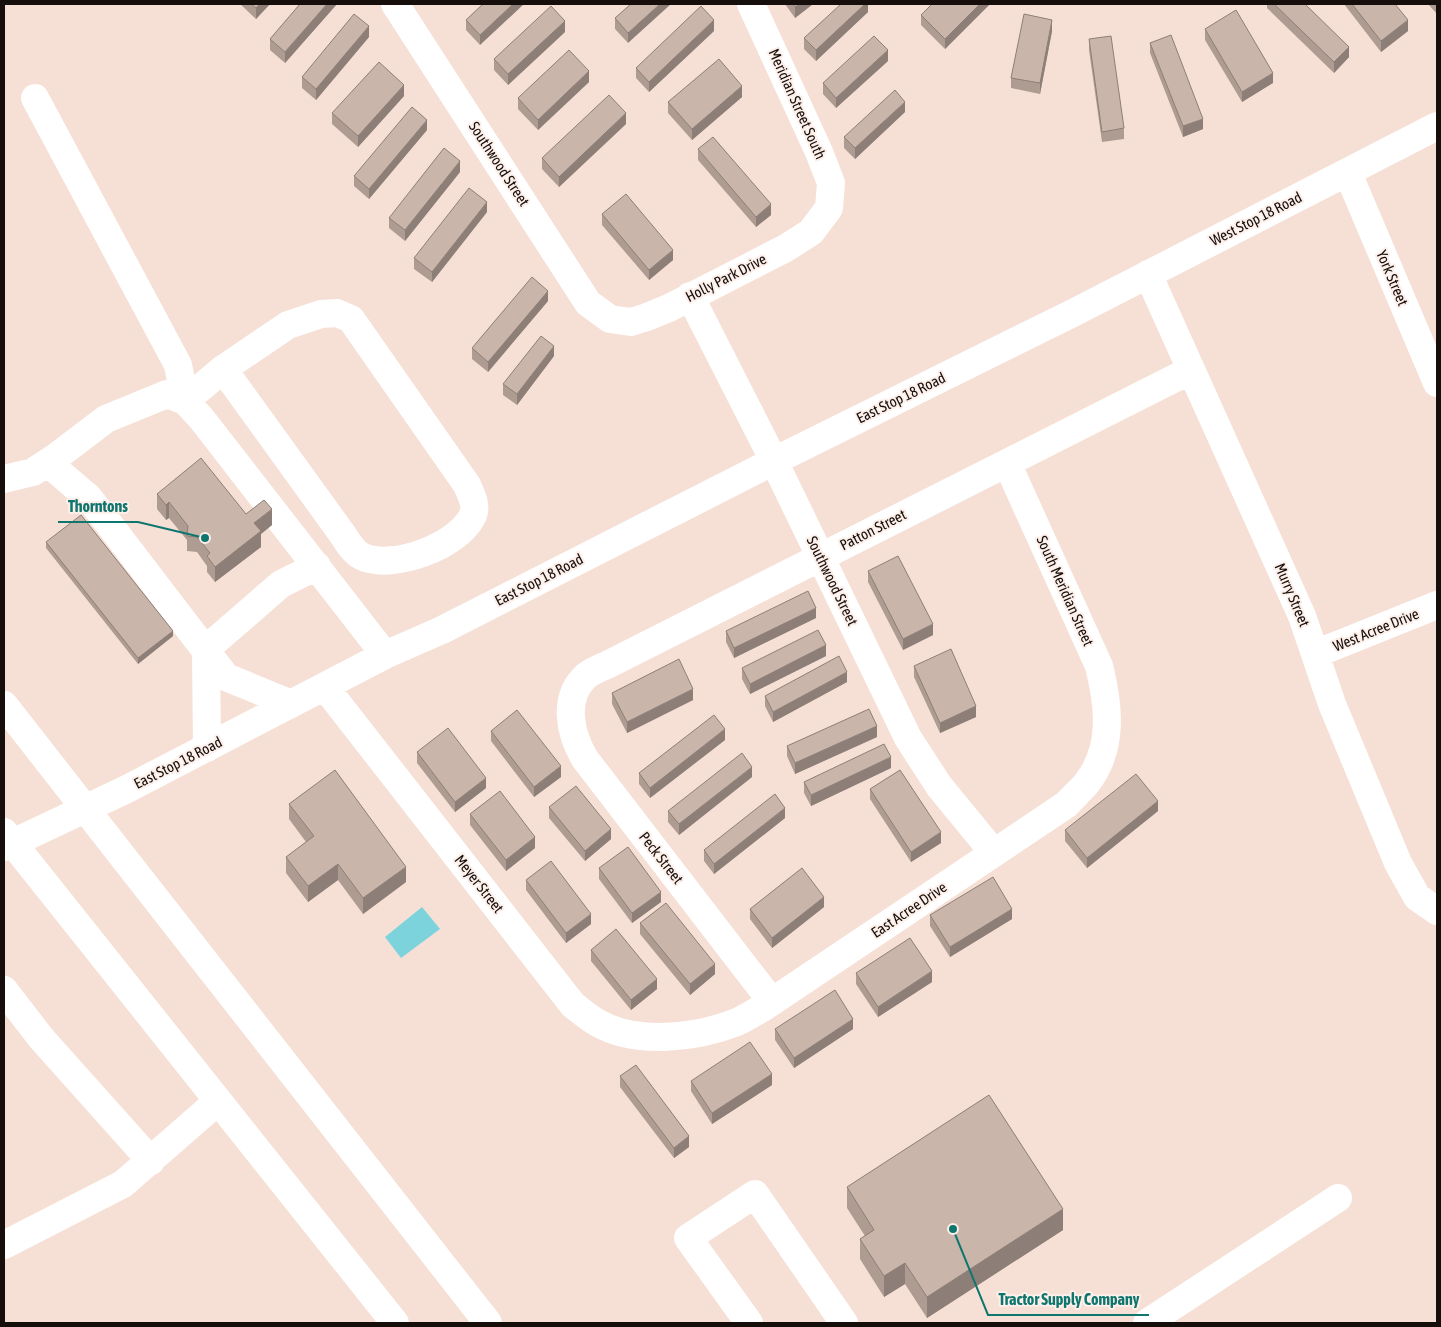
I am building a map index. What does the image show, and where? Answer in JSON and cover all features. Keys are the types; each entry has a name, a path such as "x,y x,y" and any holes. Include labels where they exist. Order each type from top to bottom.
{"street":[{"name":"Southwood Street","path":"395,4 588,303 610,319"},
{"name":"Meridian Street South","path":"751,4 819,152 831,183 829,208"},
{"path":"35,98 178,365 185,401"},
{"name":"West Stop 18 Road","path":"1074,312 1437,126"},
{"name":"York Street","path":"1348,173 1437,383"},
{"name":"Holly Park Drive","path":"610,319 631,322 669,308 786,248 811,232 829,208"},
{"name":"Murry Street","path":"1148,274 1302,616 1332,704 1398,863 1418,897 1437,911"},
{"name":"Southwood Street","path":"690,296 774,461 908,738 938,786 994,853"},
{"name":"East Stop 18 Road","path":"7,841 86,809 385,656 442,630 774,461 1074,312"},
{"path":"185,401 223,369 288,325 321,314 337,313 351,319 467,485 474,503 473,516 454,538 411,557 376,560 362,557 354,551 342,535 223,369"},
{"name":"Patton Street","path":"571,705 577,687 587,676 820,556 1191,370"},
{"path":"4,479 33,472 48,463 106,419 167,394 185,401 201,418 385,656"},
{"path":"48,463 89,498 226,677 291,704"},
{"name":"South Meridian Street","path":"1007,463 1098,666 1106,694 1108,724"},
{"path":"207,748 206,650 281,584 317,566"},
{"name":"West Acree Drive","path":"1314,654 1437,605"},
{"name":"Meyer Street","path":"325,687 573,1005 599,1024 625,1033 661,1038"},
{"path":"4,705 488,1323"},
{"name":"Peck Street","path":"571,705 571,725 577,745 585,759 772,1002"},
{"name":"East Acree Drive","path":"661,1038 704,1032 737,1022 772,1002 1067,804 1086,783 1102,755 1108,724"},
{"path":"7,841 395,1323"},
{"path":"4,990 41,1038 151,1161"},
{"path":"4,1245 123,1184 218,1101"},
{"path":"749,1323 688,1238 755,1194 844,1323"},
{"path":"1147,1323 1338,1198"}],"water":[{"path":"422,907 440,929 401,958 385,937"}],"building":[{"path":"251,4 260,4 256,8"},
{"path":"300,4 327,4 285,52 270,39"},
{"path":"483,4 513,4 480,35 466,20"},
{"path":"631,4 660,4 628,33 615,18"},
{"path":"841,4 865,4 816,50 804,38"},
{"path":"932,4 980,4 945,39 921,15"},
{"path":"1274,4 1305,4 1349,47 1334,62"},
{"path":"1352,4 1395,4 1408,20 1381,41"},
{"path":"551,6 565,21 508,74 494,59"},
{"path":"701,6 714,20 649,82 636,68"},
{"path":"1236,10 1273,73 1242,92 1205,29"},
{"path":"354,14 369,26 316,89 302,77"},
{"path":"1024,14 1052,20 1040,83 1011,78"},
{"path":"1171,35 1203,119 1183,126 1150,43"},
{"path":"874,36 888,50 836,98 823,83"},
{"path":"1111,36 1124,128 1102,132 1089,39"},
{"path":"569,50 589,71 538,120 518,98"},
{"path":"719,59 742,86 692,129 668,102"},
{"path":"379,62 404,85 358,136 332,113"},
{"path":"895,90 905,102 855,148 844,137"},
{"path":"609,95 626,113 559,177 542,158"},
{"path":"412,107 427,120 369,189 354,176"},
{"path":"713,137 771,204 756,217 698,149"},
{"path":"444,148 460,161 405,230 389,218"},
{"path":"469,188 487,202 432,272 414,258"},
{"path":"626,194 673,250 649,270 602,214"},
{"path":"532,277 548,291 488,362 472,348"},
{"path":"541,336 554,346 517,394 503,384"},
{"path":"201,458 246,514 264,500 272,509 254,523 261,531 215,567 207,556 210,553 197,537 187,536 188,526 169,502 166,505 157,494"},
{"path":"81,515 173,631 138,658 46,542"},
{"path":"898,556 933,624 903,639 868,571"},
{"path":"808,591 816,608 734,648 726,631"},
{"path":"818,630 826,645 750,684 742,668"},
{"path":"951,649 976,706 940,723 914,666"},
{"path":"839,656 847,672 773,712 765,696"},
{"path":"679,659 693,689 627,722 612,693"},
{"path":"869,709 877,726 795,763 787,746"},
{"path":"517,710 561,766 534,787 491,731"},
{"path":"714,715 725,729 650,788 639,773"},
{"path":"448,728 486,778 455,802 417,752"},
{"path":"884,744 891,757 811,795 804,782"},
{"path":"742,753 752,767 679,824 668,811"},
{"path":"335,770 406,867 363,898 338,864 308,886 286,857 314,836 289,804"},
{"path":"900,770 941,832 911,852 870,789"},
{"path":"1136,774 1158,801 1087,858 1065,830"},
{"path":"576,786 611,829 585,851 549,807"},
{"path":"500,791 535,837 506,860 470,814"},
{"path":"775,794 785,808 714,864 704,850"},
{"path":"628,847 661,892 632,913 599,868"},
{"path":"551,861 591,914 566,933 526,880"},
{"path":"802,868 824,897 772,938 750,909"},
{"path":"993,877 1012,909 950,947 930,915"},
{"path":"666,903 715,964 690,984 640,923"},
{"path":"616,929 657,979 631,1000 591,950"},
{"path":"910,938 932,971 878,1007 856,973"},
{"path":"835,990 853,1019 794,1058 775,1029"},
{"path":"750,1042 772,1074 712,1113 691,1081"},
{"path":"636,1065 689,1136 674,1148 620,1076"},
{"path":"989,1095 1063,1209 927,1297 905,1263 884,1276 860,1239 874,1230 847,1187"}],"place":[{"name":"Thorntons","path":"205,538"},
{"name":"Tractor Supply Company","path":"953,1229"}]}
